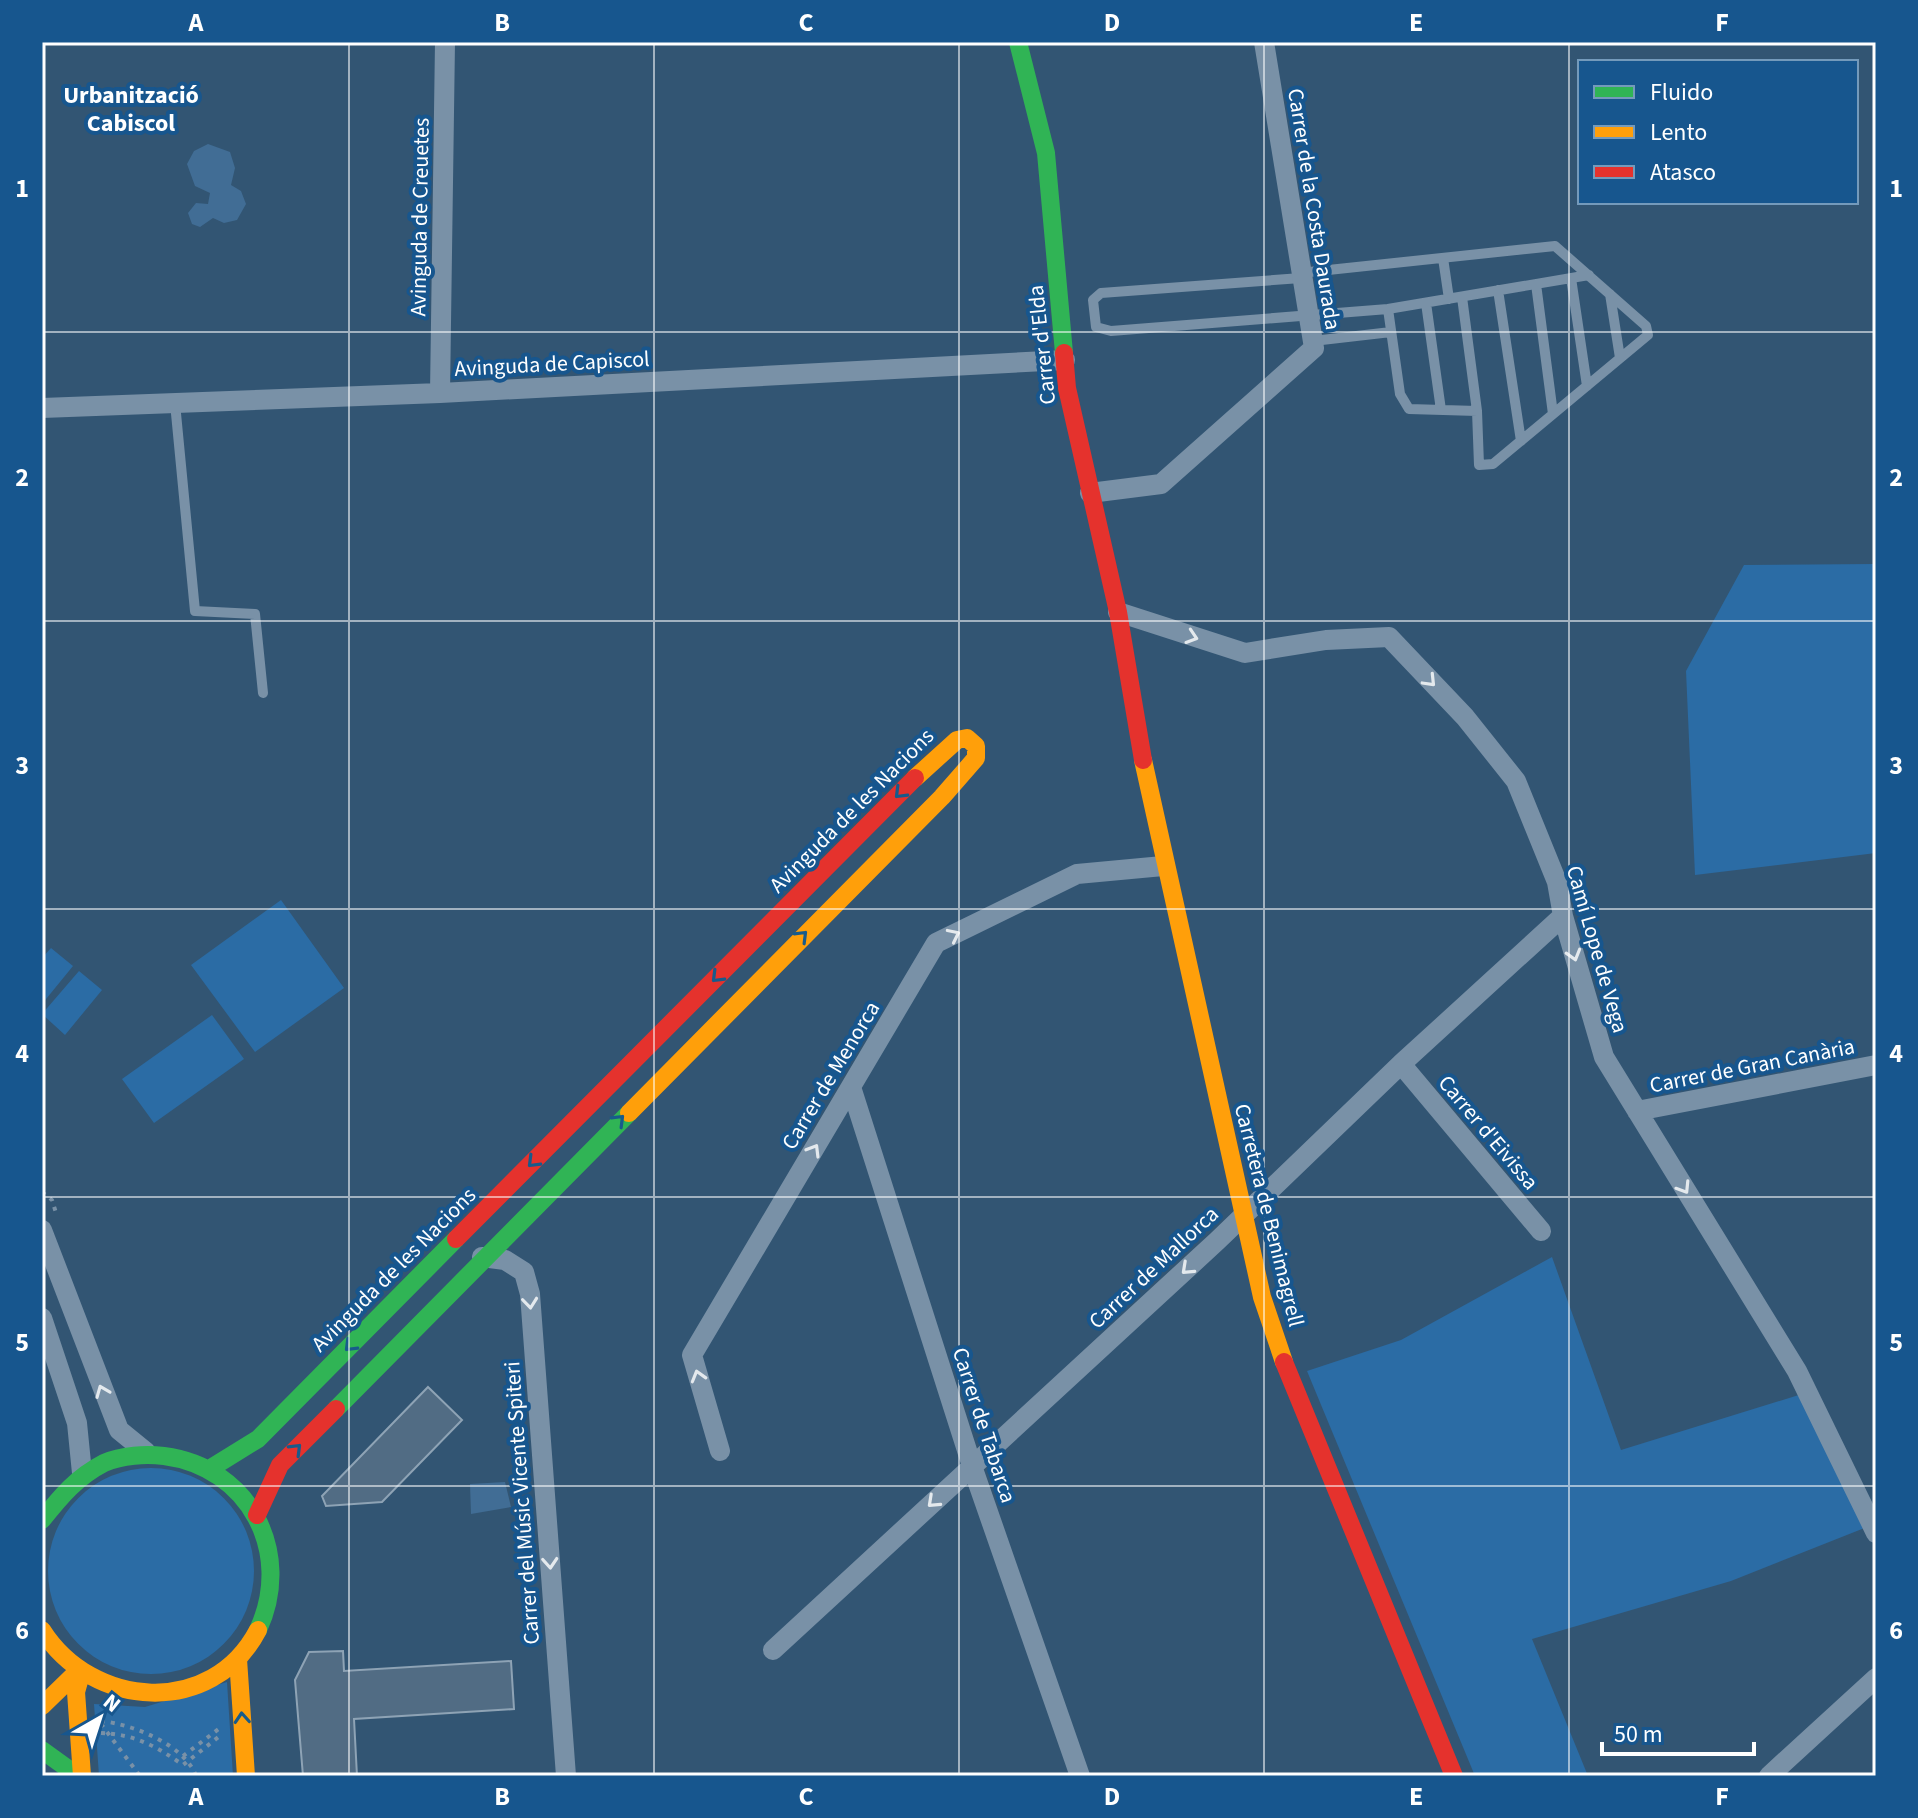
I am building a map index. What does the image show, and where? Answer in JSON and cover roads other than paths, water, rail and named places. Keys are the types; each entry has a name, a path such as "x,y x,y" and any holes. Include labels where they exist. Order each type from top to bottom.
{"street":[{"name":"Avinguda de Creuetes","path":"440,393 445,42"},
{"name":"Carrer d'Elda","path":"1018,42 1046,153 1067,388 1123,641"},
{"name":"Carrer de la Costa Daurada","path":"1090,493 1161,484 1314,348 1264,42"},
{"name":"Avinguda de Capiscol","path":"42,408 440,393 1065,360"},
{"name":"Camí Lope de Vega","path":"1118,612 1245,653 1326,640 1389,637 1465,717 1516,781 1557,882 1563,916 1604,1057 1797,1371 1876,1533"},
{"name":"Carretera de Benimagrell","path":"1123,641 1163,866 1262,1297 1293,1389 1454,1776"},
{"name":"Avinguda de les Nacions","path":"211,1468 260,1437 929,764 957,740 967,738 976,746 976,758 942,797 482,1257 280,1465 257,1515"},
{"name":"Carrer de Menorca","path":"720,1451 692,1355 936,943 1077,874 1163,866"},
{"name":"Carrer de Mallorca","path":"773,1650 1563,916"},
{"name":"Carrer d'Eivissa","path":"1401,1064 1541,1231"},
{"name":"Carrer de Gran Canària","path":"1637,1111 1876,1065"},
{"name":"Carrer de Tabarca","path":"851,1087 972,1466 1080,1776"},
{"path":"42,1230 119,1430 146,1452"},
{"name":"Carrer del Músic Vicente Spiteri","path":"482,1257 505,1260 524,1272 530,1294 566,1776"},
{"path":"42,1318 77,1423 82,1473"},
{"path":"42,1520 53,1499 82,1473 120,1456 146,1452 187,1458 211,1468 234,1485 257,1515 272,1568 267,1610 256,1637 238,1659 210,1680 174,1694 133,1695 80,1672 60,1656 43,1636"},
{"path":"238,1659 246,1776"},
{"path":"42,1706 80,1672"},
{"path":"80,1672 76,1692 80,1776"},
{"path":"1769,1776 1876,1678"},
{"path":"42,1750 80,1776"}],"lane":[{"path":"1462,297 1477,411 1479,465 1493,464 1648,335 1646,326 1589,275 1555,246 1301,276 1101,293 1093,300 1096,327 1111,331 1388,309 1589,275"},
{"path":"1443,258 1449,299"},
{"path":"1571,278 1587,386"},
{"path":"1536,284 1553,414"},
{"path":"1498,290 1521,441"},
{"path":"1610,294 1620,358"},
{"path":"1426,303 1441,410"},
{"path":"1388,309 1400,394 1409,409 1477,411"},
{"path":"1313,341 1391,332"},
{"path":"175,403 195,611 255,614 263,693"}],"district":[{"name":"Urbanització Cabiscol","path":"131,109"}]}
